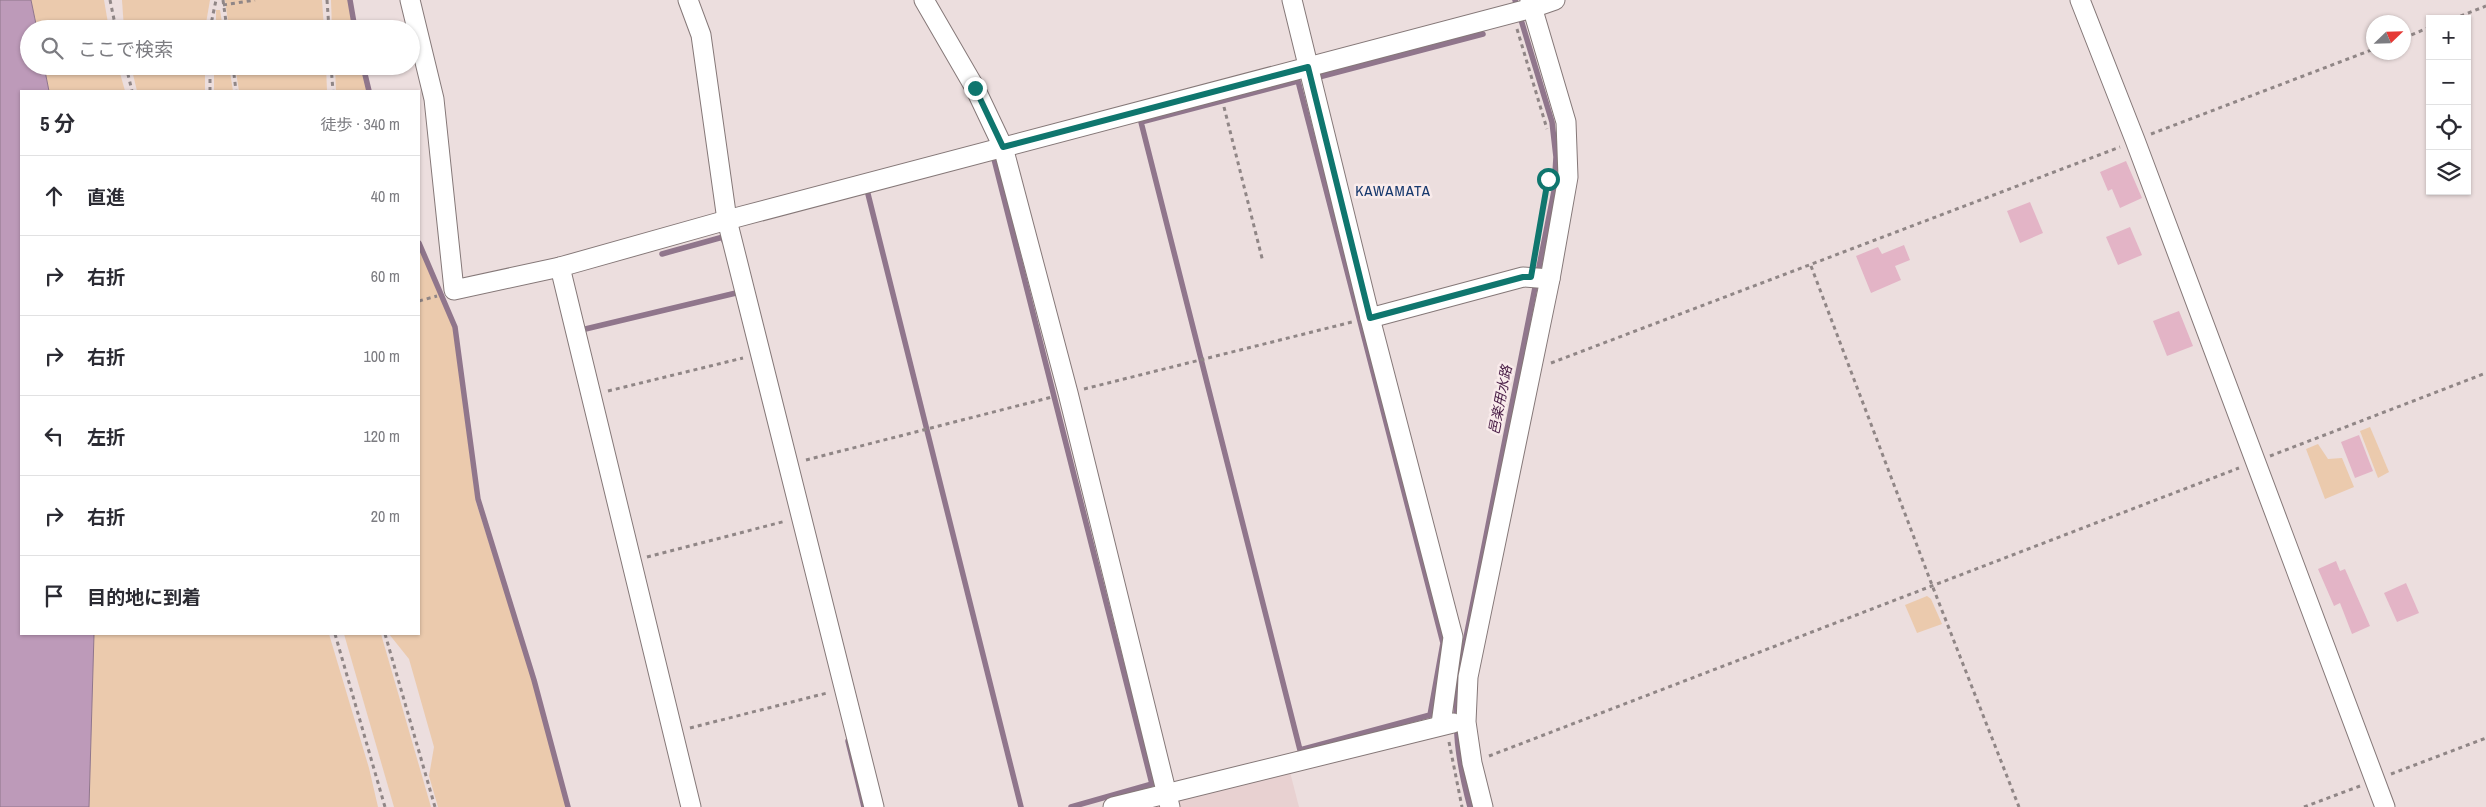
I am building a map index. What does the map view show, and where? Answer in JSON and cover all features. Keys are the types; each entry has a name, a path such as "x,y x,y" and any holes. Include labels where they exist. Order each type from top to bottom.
{"street":[{"path":"410,0 415,20"},
{"path":"688,0 701,35 727,220 874,807"},
{"path":"1292,0 1370,318 1452,637 1441,724"},
{"path":"420,41 434,99 454,290 560,267 727,220 1513,14 1531,4 1555,0"},
{"path":"2080,0 2136,140 2385,807"},
{"path":"930,2 975,88 1003,147 1068,392 1169,800"},
{"path":"1483,807 1472,763 1466,722 1468,677 1529,371 1550,279 1568,177 1566,122 1531,4"},
{"path":"560,267 691,807"},
{"path":"1370,318 1523,277 1550,279"},
{"path":"1113,807 1169,800 1441,724 1466,722"}],"path":[{"path":"110,0 114,20"},
{"path":"212,20 216,0"},
{"path":"223,0 225,20"},
{"path":"223,6 255,0"},
{"path":"327,0 328,20"},
{"path":"2462,15 2486,6"},
{"path":"1513,14 1547,135"},
{"path":"2411,35 2426,30"},
{"path":"1529,371 1811,266 2366,52"},
{"path":"128,75 132,90"},
{"path":"210,75 210,90"},
{"path":"233,75 236,90"},
{"path":"332,75 333,90"},
{"path":"1220,90 1263,262"},
{"path":"1811,266 1932,585 2019,807"},
{"path":"420,302 444,294"},
{"path":"591,396 761,354"},
{"path":"1472,763 2486,373"},
{"path":"632,561 801,517"},
{"path":"335,635 385,807"},
{"path":"385,635 435,807"},
{"path":"673,732 845,689"},
{"path":"2304,807 2486,738"}],"shaded area":[{"path":"0,0 31,0 35,20 20,20 20,75 46,75 49,90 20,90 20,635 94,635 89,807 0,807"},
{"path":"31,0 104,0 107,20 35,20"},
{"path":"122,0 210,0 207,20 123,20"},
{"path":"225,0 322,0 323,20 228,20"},
{"path":"331,0 348,0 351,20 332,20"},
{"path":"216,10 220,10 222,20 216,20"},
{"path":"46,75 121,75 125,90 49,90"},
{"path":"133,75 205,75 205,90 137,90"},
{"path":"214,75 230,75 233,90 214,90"},
{"path":"236,75 326,75 327,90 239,90"},
{"path":"335,75 363,75 367,90 336,90"},
{"path":"420,250 453,327 476,502 531,674 566,807 438,807 429,776 434,747 409,659 390,635 420,635"},
{"path":"2370,427 2389,472 2378,478 2360,431"},
{"path":"2318,444 2328,459 2342,458 2354,487 2325,499 2306,449"},
{"path":"1927,596 1931,599 1942,624 1917,633 1905,605"},
{"path":"94,635 329,635 369,768 378,807 89,807"},
{"path":"344,635 381,635 431,807 394,807"},
{"path":"1290,772 1299,807 1152,807"}],"building":[{"path":"2126,161 2142,198 2120,208 2112,189 2108,191 2100,172"},
{"path":"2030,202 2043,233 2020,243 2007,211"},
{"path":"2130,227 2142,255 2118,265 2106,237"},
{"path":"1904,245 1910,260 1895,266 1901,280 1871,293 1856,256 1878,247 1882,254"},
{"path":"2179,311 2193,346 2167,356 2153,321"},
{"path":"2359,435 2373,471 2355,478 2341,442"},
{"path":"2336,561 2340,571 2345,569 2370,626 2352,634 2340,603 2334,606 2318,569"},
{"path":"2406,583 2419,613 2397,622 2384,593"}],"waterway":[{"path":"350,0 353,20"},
{"name":"邑楽用水路","path":"1470,807 1462,774 1456,728 1458,678 1554,191 1556,157 1552,122 1515,0"},
{"path":"1319,77 1483,34"},
{"path":"365,75 369,90"},
{"path":"1298,81 1443,643 1430,715 1300,750 1141,122 1298,81"},
{"path":"994,159 1152,784 1071,807"},
{"path":"867,190 1021,807"},
{"path":"662,254 723,237 724,241"},
{"path":"420,245 455,327 478,499 534,680 568,807"},
{"path":"577,331 736,293"},
{"path":"848,741 864,807"}],"district":[{"name":"KAWAMATA","path":"1393,190"}],"route":[{"path":"975,88 1003,147 1308,67 1370,318 1523,277 1531,277 1548,179"}]}
